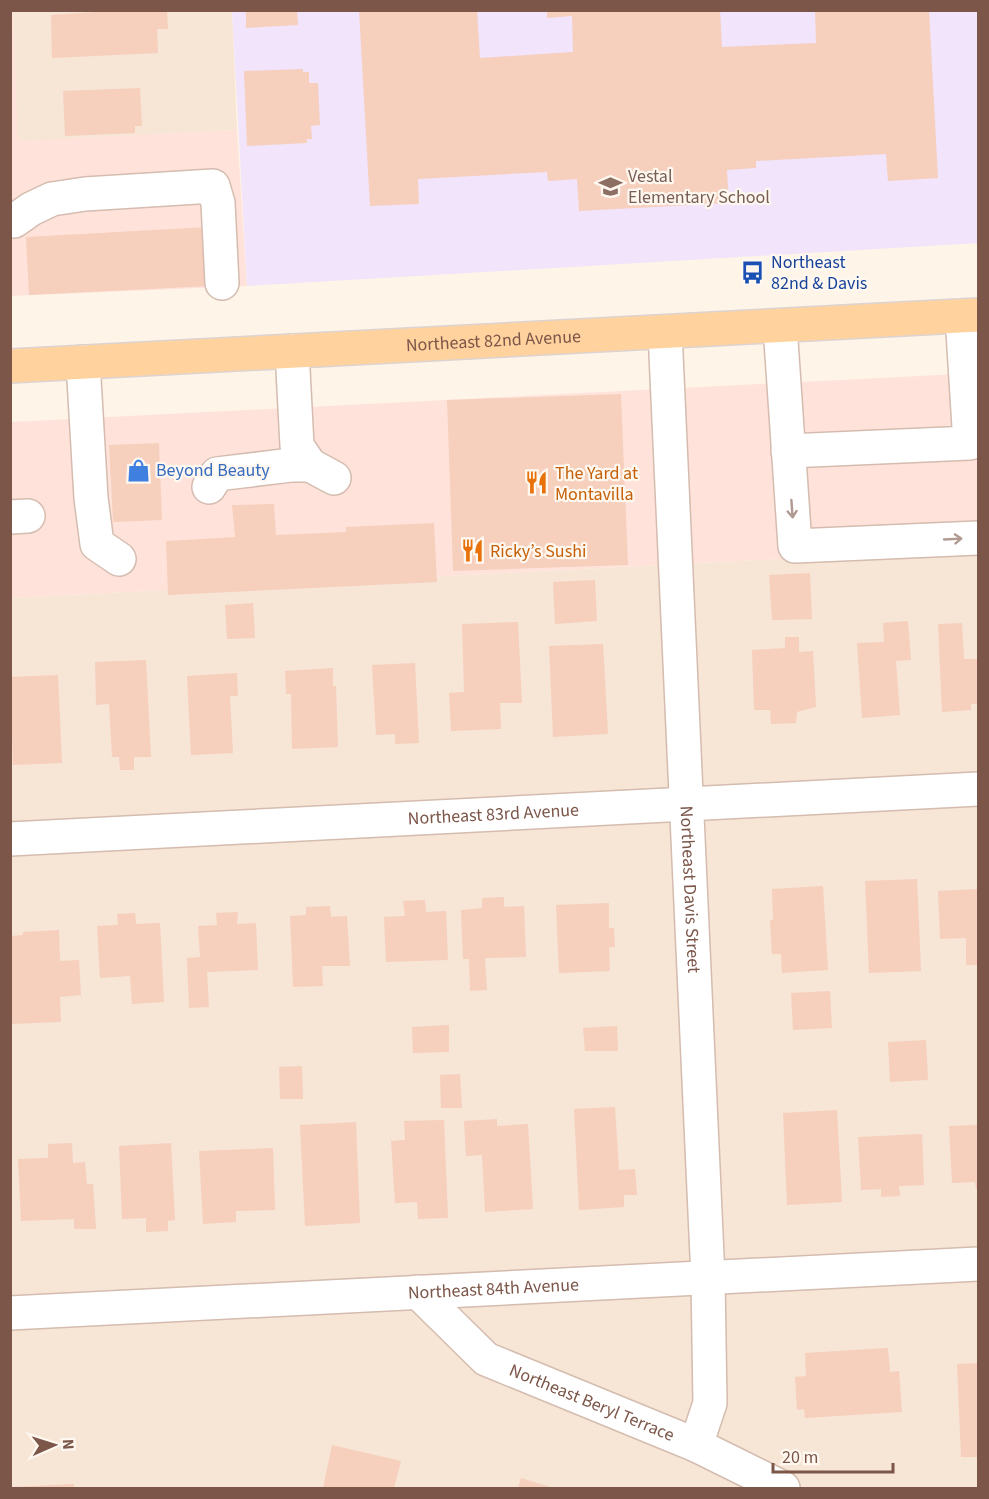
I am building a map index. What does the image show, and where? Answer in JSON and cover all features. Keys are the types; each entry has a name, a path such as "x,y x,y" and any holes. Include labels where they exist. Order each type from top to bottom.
{"main road":[{"name":"Northeast 82nd Avenue","path":"10,366 970,315"}],"street":[{"path":"10,221 14,221 52,199 74,195 213,186 218,203 222,283"},
{"path":"788,451 970,443 970,315"},
{"path":"780,326 795,546 978,538"},
{"name":"Northeast Davis Street","path":"665,332 708,1278 710,1403 696,1444"},
{"path":"209,487 217,474 291,465 322,472 297,446 292,351"},
{"path":"83,362 91,498 97,544 119,559"},
{"name":"Northeast 83rd Avenue","path":"10,839 978,789"},
{"name":"Northeast 84th Avenue","path":"10,1313 978,1264"},
{"name":"Northeast Beryl Terrace","path":"418,1292 486,1359 696,1444 783,1488"}],"shaded area":[{"path":"10,11 13,11 18,141 237,130 247,286 11,296"},
{"path":"13,11 232,11 237,130 17,142"},
{"name":"Vestal Elementary School","path":"232,11 978,11 978,243 247,286"},
{"path":"978,373 978,549 11,598 11,422"},
{"path":"978,549 978,1488 11,1488 11,598"}],"building":[{"path":"125,10 167,10 168,29 157,29 158,53 52,58 51,15"},
{"path":"246,10 297,10 298,25 246,28"},
{"path":"359,10 477,10 480,58 573,52 572,16 547,18 547,10 720,10 722,47 816,43 815,10 929,10 938,178 888,181 886,154 756,161 756,168 727,170 729,203 579,211 577,179 548,181 547,172 418,179 419,204 370,206"},
{"path":"303,69 303,72 309,72 309,83 318,83 320,125 311,126 312,139 307,139 307,143 247,146 244,71"},
{"path":"140,88 142,126 135,126 135,133 65,136 63,91"},
{"path":"208,227 211,286 29,295 26,237"},
{"name":"The Yard at Montavilla","path":"621,394 628,565 453,571 447,400"},
{"path":"159,443 162,520 113,522 109,445"},
{"path":"274,504 276,535 346,532 346,527 434,523 437,582 168,595 166,541 235,537 232,505"},
{"path":"810,573 812,619 772,620 769,575"},
{"path":"595,580 597,621 555,624 553,582"},
{"path":"253,603 255,638 227,639 225,605"},
{"path":"908,621 911,660 896,661 900,715 862,718 857,643 884,642 883,623"},
{"path":"518,622 522,703 500,703 501,729 451,731 449,693 464,692 462,624"},
{"path":"962,623 964,659 978,659 978,704 971,704 971,710 942,712 938,624"},
{"path":"785,637 799,637 799,652 813,651 816,707 797,712 796,723 771,724 770,710 754,710 752,650 785,648"},
{"path":"603,644 608,734 553,737 549,646"},
{"path":"146,660 151,757 134,757 134,770 120,770 119,757 112,757 109,704 96,705 95,662"},
{"path":"415,663 419,743 395,744 395,734 376,735 372,665"},
{"path":"333,668 333,686 336,686 338,747 292,749 291,694 286,694 285,671"},
{"path":"237,673 238,696 230,696 233,753 191,755 187,676"},
{"path":"58,675 62,763 13,765 10,677"},
{"path":"917,879 921,971 869,973 865,881"},
{"path":"823,886 828,970 782,973 781,954 772,954 770,920 773,920 772,889"},
{"path":"978,889 978,965 966,965 966,938 940,939 938,891"},
{"path":"504,897 504,907 524,906 526,957 485,958 487,990 470,991 469,959 463,959 461,910 482,908 482,898"},
{"path":"425,900 426,912 446,911 448,960 386,962 384,917 405,916 403,901"},
{"path":"609,903 609,928 614,928 615,947 609,947 610,971 559,973 556,905"},
{"path":"330,906 331,917 347,916 350,966 322,966 323,986 293,987 290,916 306,915 306,907"},
{"path":"238,912 237,924 256,923 258,970 207,972 209,1007 189,1008 187,958 200,957 198,926 217,925 216,913"},
{"path":"135,913 136,924 160,923 164,1002 132,1004 130,976 100,978 97,926 118,925 117,914"},
{"path":"59,930 60,961 79,960 81,995 60,997 61,1022 10,1024 10,936 23,935 23,932"},
{"path":"830,991 832,1028 793,1030 791,993"},
{"path":"449,1025 449,1052 413,1053 412,1027"},
{"path":"617,1026 618,1051 585,1051 583,1028"},
{"path":"926,1040 928,1080 890,1082 888,1042"},
{"path":"302,1066 303,1099 280,1099 279,1067"},
{"path":"460,1074 462,1108 441,1108 440,1075"},
{"path":"615,1107 619,1170 635,1169 637,1195 624,1195 624,1207 579,1210 574,1109"},
{"path":"837,1110 842,1202 787,1205 783,1113"},
{"path":"497,1119 497,1126 528,1124 533,1209 485,1212 482,1155 466,1156 464,1121"},
{"path":"444,1120 448,1218 418,1219 417,1202 395,1203 391,1141 405,1140 404,1121"},
{"path":"356,1122 360,1223 305,1226 300,1125"},
{"path":"978,1125 978,1189 976,1189 975,1182 952,1183 949,1126"},
{"path":"922,1134 924,1185 899,1186 900,1196 881,1197 881,1189 861,1190 858,1137"},
{"path":"72,1143 73,1163 85,1162 87,1184 93,1184 96,1229 74,1229 74,1219 21,1221 18,1159 48,1158 48,1144"},
{"path":"171,1143 175,1220 168,1221 168,1231 146,1232 146,1218 122,1219 119,1146"},
{"path":"273,1148 275,1210 236,1211 236,1222 203,1224 199,1151"},
{"path":"888,1348 890,1372 899,1371 902,1412 805,1418 804,1409 797,1410 795,1377 806,1376 805,1353"},
{"path":"978,1363 978,1457 961,1457 957,1364"},
{"path":"332,1445 401,1461 394,1488 323,1488"},
{"path":"521,1478 553,1488 518,1488"},
{"path":"74,1484 74,1488 12,1488 12,1487"}],"place":[{"name":"Vestal Elementary School","path":"610,186"},
{"name":"Northeast 82nd & Davis","path":"753,272"},
{"name":"Beyond Beauty","path":"138,470"},
{"name":"The Yard at Montavilla","path":"537,483"},
{"name":"Ricky’s Sushi","path":"472,551"}]}
